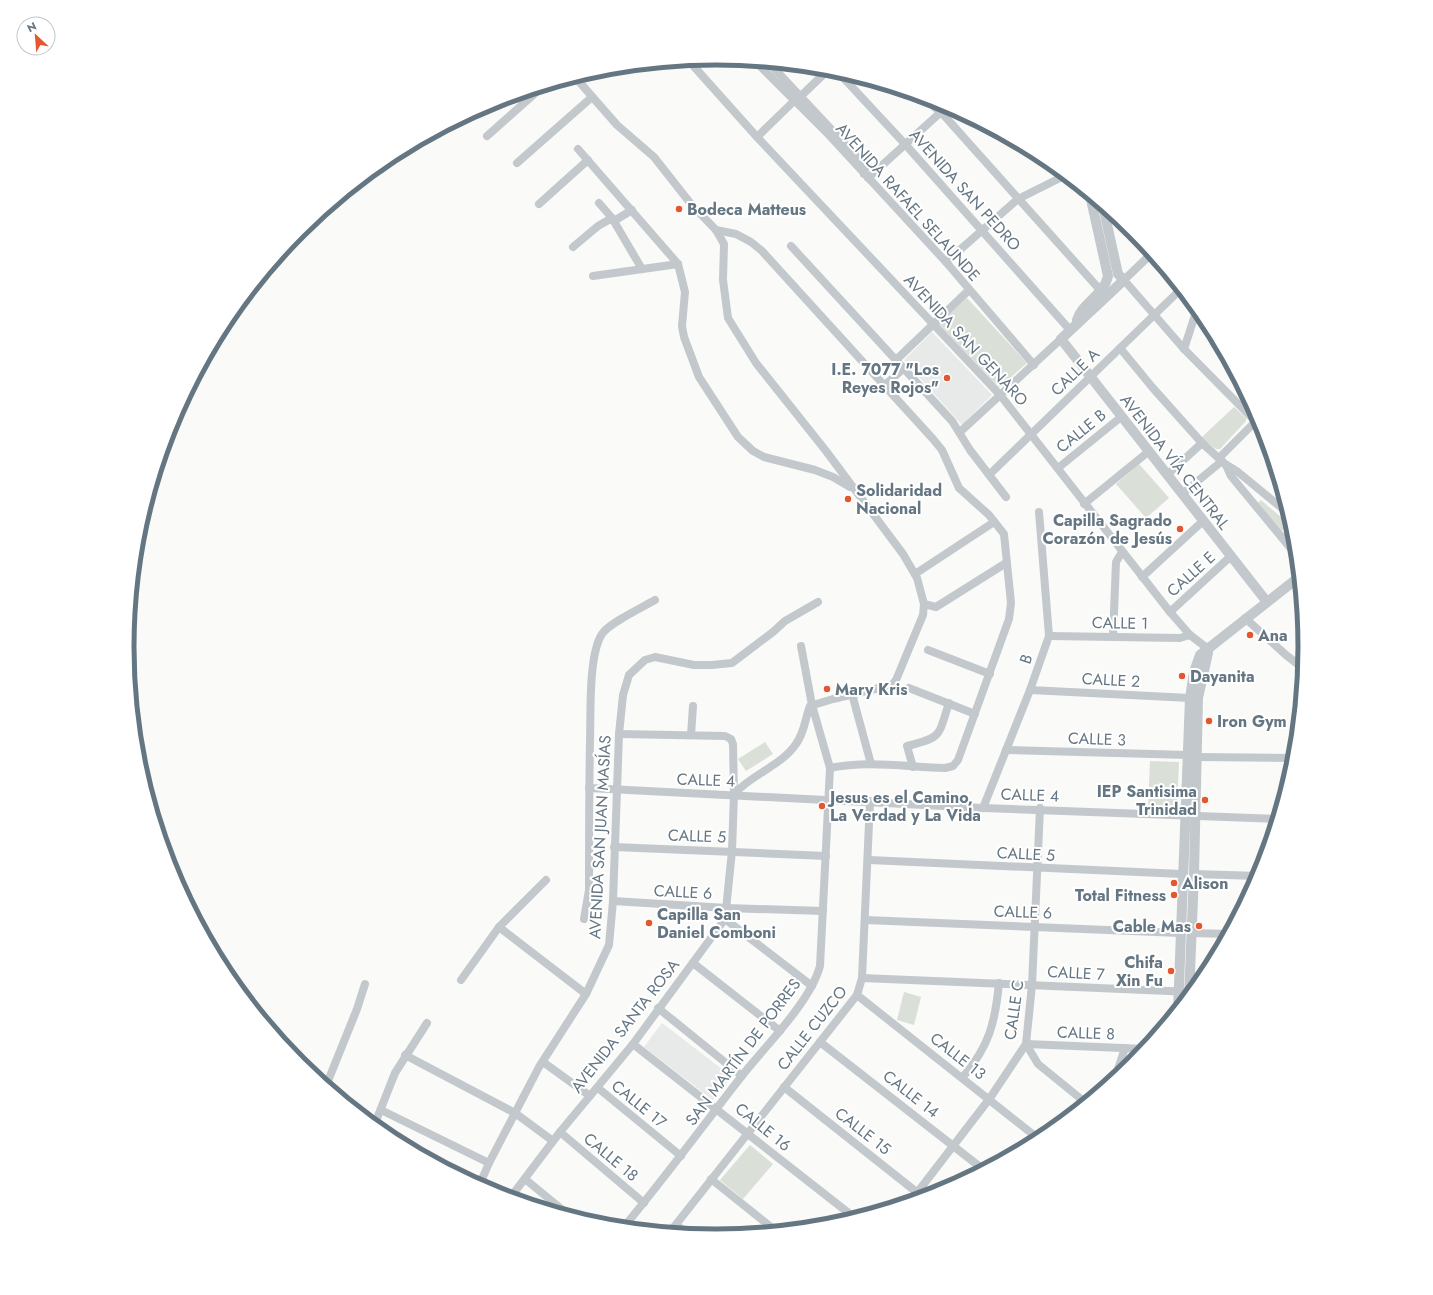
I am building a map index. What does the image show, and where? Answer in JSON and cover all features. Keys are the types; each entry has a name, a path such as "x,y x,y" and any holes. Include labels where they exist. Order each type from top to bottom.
{"street":[{"name":"AVENIDA SAN GENARO","path":"692,66 757,137 1001,396 1170,612 1190,634 1207,648"},
{"name":"AVENIDA RAFAEL SELAUNDE","path":"760,67 946,262 1034,365"},
{"path":"774,68 863,163 866,176"},
{"path":"801,96 823,75"},
{"name":"AVENIDA SAN PEDRO","path":"845,80 1073,327"},
{"path":"579,82 617,125 654,157 691,204 716,230 724,244 723,280 728,318 756,363 903,554 915,574 924,604 923,615 896,680 886,687 852,694 812,705 809,709 804,729 797,743 788,754 741,787 734,794"},
{"path":"487,136 534,95"},
{"path":"516,163 592,97"},
{"path":"757,137 794,101"},
{"path":"866,176 943,111"},
{"path":"949,113 1018,199 1101,291"},
{"path":"578,149 678,264 684,292 682,326 684,337 699,377 738,437 753,451 764,457 815,470 833,477 854,489"},
{"path":"539,204 588,160"},
{"path":"946,262 1018,199 1061,178"},
{"path":"1073,327 1077,318 1106,284 1108,276 1092,202"},
{"path":"599,203 613,219 642,269"},
{"path":"573,247 598,226 632,210"},
{"path":"1105,214 1118,274 1184,349 1252,419"},
{"path":"716,230 736,234 751,242 762,251 942,450 959,488 994,522 1004,534 1011,603 1009,619 958,760 953,766 945,768 871,764 847,764 830,768"},
{"path":"791,246 904,368 960,432 970,450 1006,497"},
{"path":"960,432 1001,396 1148,257"},
{"path":"593,276 678,264"},
{"path":"896,360 969,290"},
{"name":"CALLE A","path":"989,475 1178,292"},
{"path":"1184,349 1195,315"},
{"name":"AVENIDA VÍA CENTRAL","path":"1061,339 1267,602"},
{"path":"1120,348 1152,387 1202,443 1222,461 1238,472 1282,508"},
{"path":"884,386 904,368"},
{"name":"CALLE B","path":"1058,468 1121,417"},
{"path":"1182,494 1222,461 1254,423"},
{"path":"1167,475 1202,443"},
{"path":"1084,504 1148,452"},
{"path":"1222,461 1231,476 1290,548"},
{"name":"B","path":"983,808 1030,690 1049,636 1039,512"},
{"path":"1142,577 1203,520"},
{"path":"915,574 994,522"},
{"path":"1113,636 1116,562 1122,552"},
{"name":"CALLE E","path":"1170,612 1231,556"},
{"path":"924,604 936,607 1006,563"},
{"path":"1190,986 1196,815 1190,698 1197,659 1207,648 1295,581"},
{"path":"584,919 589,890 590,699 594,660 599,641 604,631 628,615 655,600"},
{"name":"AVENIDA SAN JUAN MASÍAS","path":"481,1180 515,1113 543,1062 586,994 609,945 613,901 618,734 625,684 629,675 645,660 655,657 700,665 732,663 785,621 818,602"},
{"path":"1245,618 1299,665"},
{"name":"CALLE 1","path":"1049,636 1180,638 1190,634"},
{"name":"SAN MARTÍN DE PORRES","path":"627,1223 742,1076 780,1031 812,986 820,966 830,768 812,705 801,646"},
{"path":"1178,1003 1185,815 1198,698 1207,662 1207,648"},
{"path":"928,650 990,674"},
{"path":"909,688 975,714"},
{"name":"CALLE 2","path":"1030,690 1190,698"},
{"path":"852,694 871,764"},
{"path":"913,767 907,746 928,741 939,733 949,703"},
{"path":"618,734 691,735 692,706"},
{"name":"AVENIDA SANTA ROSA","path":"514,1193 560,1132 633,1044 658,1008 725,919 732,851 734,794 733,744 731,739 725,736 691,735"},
{"name":"CALLE 3","path":"1006,750 1289,758"},
{"name":"CALLE 4","path":"589,788 734,794 983,808 1040,808 1273,819"},
{"name":"CALLE CUZCO","path":"673,1228 857,995 862,978 869,860 870,801"},
{"name":"CALLE C","path":"915,1195 990,1098 1026,1044 1032,985 1040,808"},
{"name":"CALLE 5","path":"614,847 826,856"},
{"name":"CALLE 5","path":"869,860 1182,874"},
{"path":"1194,874 1252,876"},
{"path":"461,980 499,927 546,880"},
{"name":"CALLE 6","path":"613,901 727,908 823,911"},
{"path":"725,919 812,986"},
{"name":"CALLE 6","path":"865,920 1180,933"},
{"path":"499,927 586,994"},
{"path":"1192,933 1224,934"},
{"path":"693,963 780,1031"},
{"name":"CALLE 7","path":"862,978 999,983 1185,993"},
{"path":"963,1077 984,1048 994,1026 999,983"},
{"path":"328,1081 357,1009 365,984"},
{"name":"CALLE 13","path":"857,995 990,1098 1035,1135"},
{"path":"658,1008 742,1076"},
{"path":"376,1120 395,1072 427,1023"},
{"name":"CALLE 14","path":"820,1042 980,1167"},
{"name":"CALLE 16","path":"633,1044 850,1214"},
{"path":"1026,1044 1038,1064 1083,1100"},
{"name":"CALLE 8","path":"1026,1044 1138,1049"},
{"path":"1118,1068 1125,1048"},
{"path":"405,1055 515,1113 553,1141"},
{"path":"543,1062 590,1096"},
{"name":"CALLE 15","path":"784,1087 917,1192"},
{"name":"CALLE 17","path":"598,1088 681,1156"},
{"path":"381,1110 489,1163"},
{"name":"CALLE 18","path":"560,1132 644,1203"},
{"path":"525,1179 561,1208"},
{"path":"711,1179 771,1227"},
{"path":"676,1225 681,1229"}],"shaded area":[{"path":"967,298 1027,363 999,388 939,324"},
{"name":"I.E. 7077 \"Los Reyes Rojos\"","path":"932,332 992,395 962,425 904,360"},
{"path":"1234,407 1246,418 1246,421 1220,449 1216,449 1201,438"},
{"path":"1139,464 1169,498 1146,518 1116,484"},
{"path":"1261,500 1285,520 1286,527 1281,532 1258,503"},
{"path":"1287,529 1289,541 1282,533"},
{"path":"765,742 773,754 746,771 738,759"},
{"path":"1150,761 1179,762 1177,808 1148,807"},
{"path":"904,992 921,997 914,1025 897,1020"},
{"path":"662,1023 731,1076 713,1100 644,1047"},
{"path":"750,1145 773,1164 743,1199 720,1180"}],"place":[{"name":"Bodeca Matteus","path":"679,209"},
{"name":"I.E. 7077 \"Los Reyes Rojos\"","path":"947,378"},
{"name":"Solidaridad Nacional","path":"848,499"},
{"name":"Capilla Sagrado Corazón de Jesús","path":"1180,529"},
{"name":"Ana","path":"1250,635"},
{"name":"Dayanita","path":"1182,676"},
{"name":"Mary Kris","path":"827,689"},
{"name":"Iron Gym","path":"1209,721"},
{"name":"IEP Santisima Trinidad","path":"1205,800"},
{"name":"Jesus es el Camino, La Verdad y La Vida","path":"822,806"},
{"name":"Alison","path":"1174,883"},
{"name":"Total Fitness","path":"1174,895"},
{"name":"Capilla San Daniel Comboni","path":"649,923"},
{"name":"Cable Mas","path":"1199,926"},
{"name":"Chifa Xin Fu","path":"1171,971"}]}
